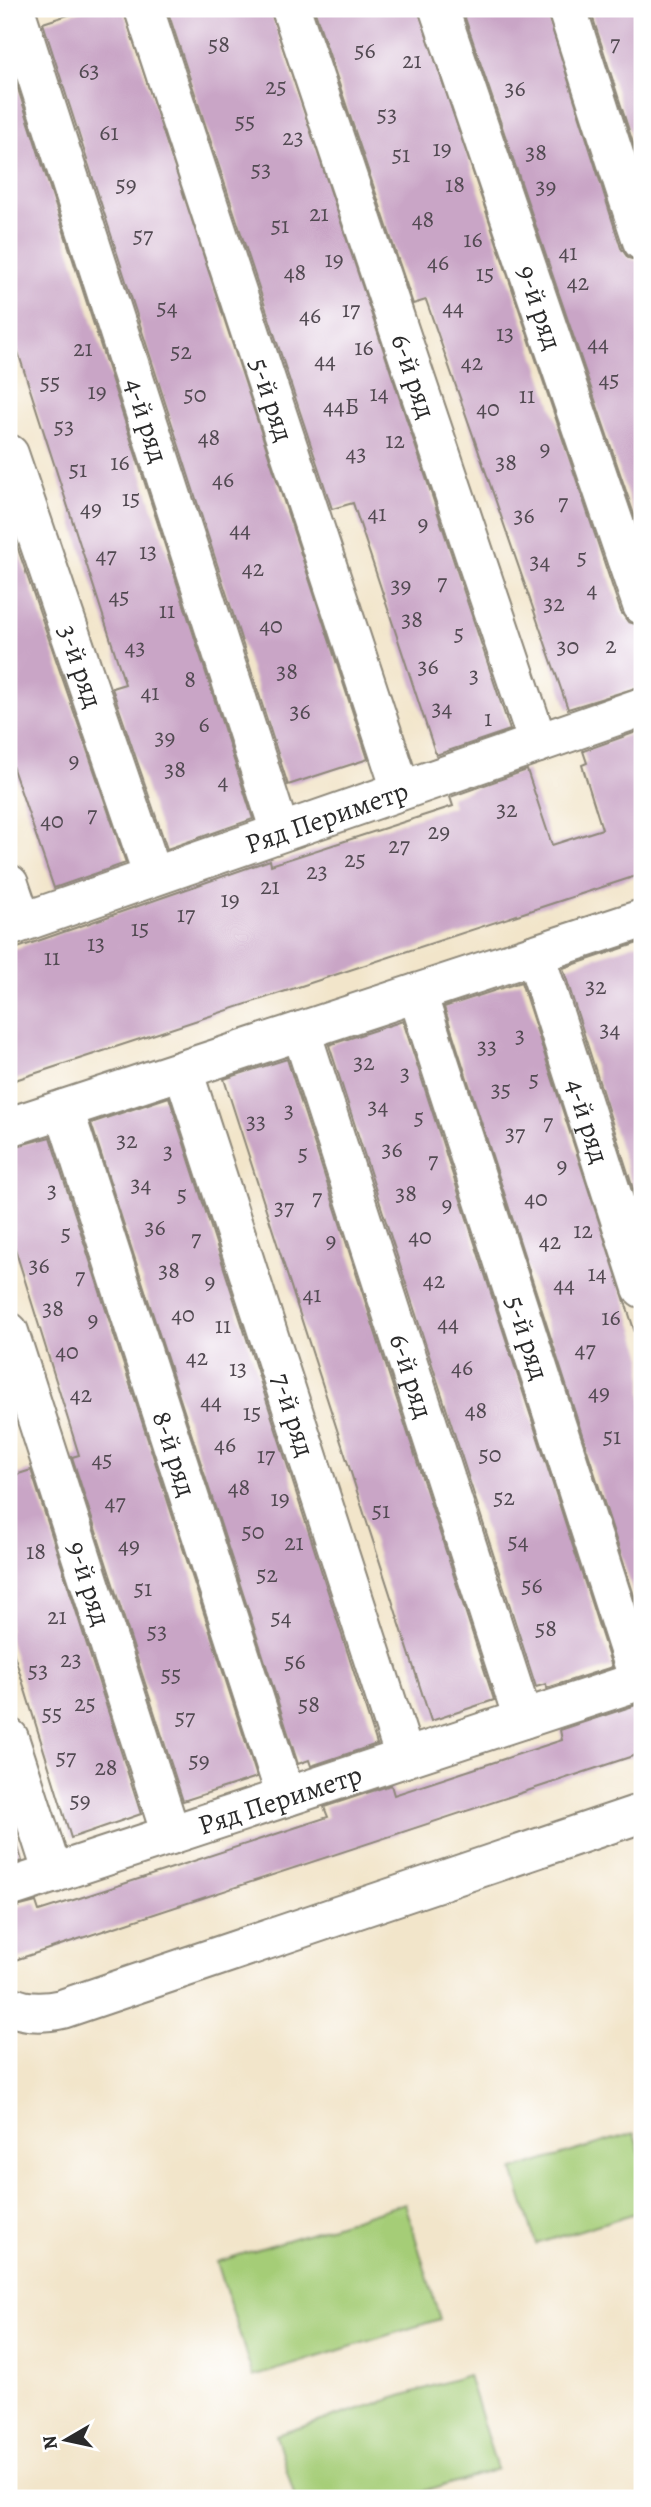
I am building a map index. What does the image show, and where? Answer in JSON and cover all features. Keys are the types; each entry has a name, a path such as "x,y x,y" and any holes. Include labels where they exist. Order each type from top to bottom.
{"street":[{"name":"4-й ряд","path":"15,9 280,832"},
{"name":"5-й ряд","path":"144,9 401,790"},
{"name":"6-й ряд","path":"291,9 538,743"},
{"name":"9-й ряд","path":"439,9 642,605"},
{"path":"567,9 642,240"},
{"name":"3-й ряд","path":"9,454 153,876"},
{"name":"Ряд Периметр","path":"15,925 642,707"},
{"path":"9,884 15,925"},
{"path":"9,1127 642,919"},
{"name":"4-й ряд","path":"535,954 642,1287"},
{"name":"5-й ряд","path":"417,993 641,1681"},
{"name":"6-й ряд","path":"301,1031 523,1719"},
{"name":"7-й ряд","path":"183,1070 405,1758"},
{"name":"8-й ряд","path":"64,1109 286,1797"},
{"name":"9-й ряд","path":"9,1332 171,1835"},
{"name":"Ряд Периметр","path":"9,1888 641,1681"},
{"path":"9,1738 53,1874"},
{"path":"9,2005 19,2010 43,2013 62,2009 642,1813"}],"green space":[{"path":"634,2133 642,2161 642,2211 536,2244 513,2170"},
{"path":"405,2203 440,2319 253,2377 217,2262"},
{"path":"468,2375 497,2469 404,2498 295,2498 276,2435"}],"building":[{"path":"87,9 123,9 368,759 288,785 43,23"},
{"path":"167,9 270,9 510,730 436,755 353,503 332,509"},
{"path":"314,9 418,9 621,612 628,622 642,626 642,686 568,709 426,300 413,304"},
{"path":"462,9 546,9 621,248 628,258 642,262 642,538"},
{"path":"590,9 642,9 642,171"},
{"path":"9,61 253,819 167,849 112,688 125,684 9,324"},
{"path":"9,523 126,863 54,888 9,757"},
{"path":"642,730 642,874 9,1082 9,951 270,860 271,865 453,806 450,797 527,770 552,845 602,829 582,765 587,763 583,751"},
{"path":"638,943 642,957 642,1217 563,968"},
{"path":"521,982 642,1354 642,1620 444,1007"},
{"path":"403,1021 612,1667 547,1688 546,1684 536,1687 329,1045"},
{"path":"287,1059 494,1700 431,1721 224,1079"},
{"path":"169,1097 377,1744 311,1766 309,1760 298,1764 91,1123"},
{"path":"50,1137 257,1777 183,1801 72,1457 79,1455 9,1229 9,1148"},
{"path":"31,1470 141,1814 71,1838 9,1638 9,1477"},
{"path":"642,1703 642,1753 9,1962 9,1909 36,1902 39,1911 108,1889 328,1817 324,1807 391,1785 394,1795 562,1740 560,1730"},
{"path":"15,1837 22,1861 9,1865 9,1838"}]}
